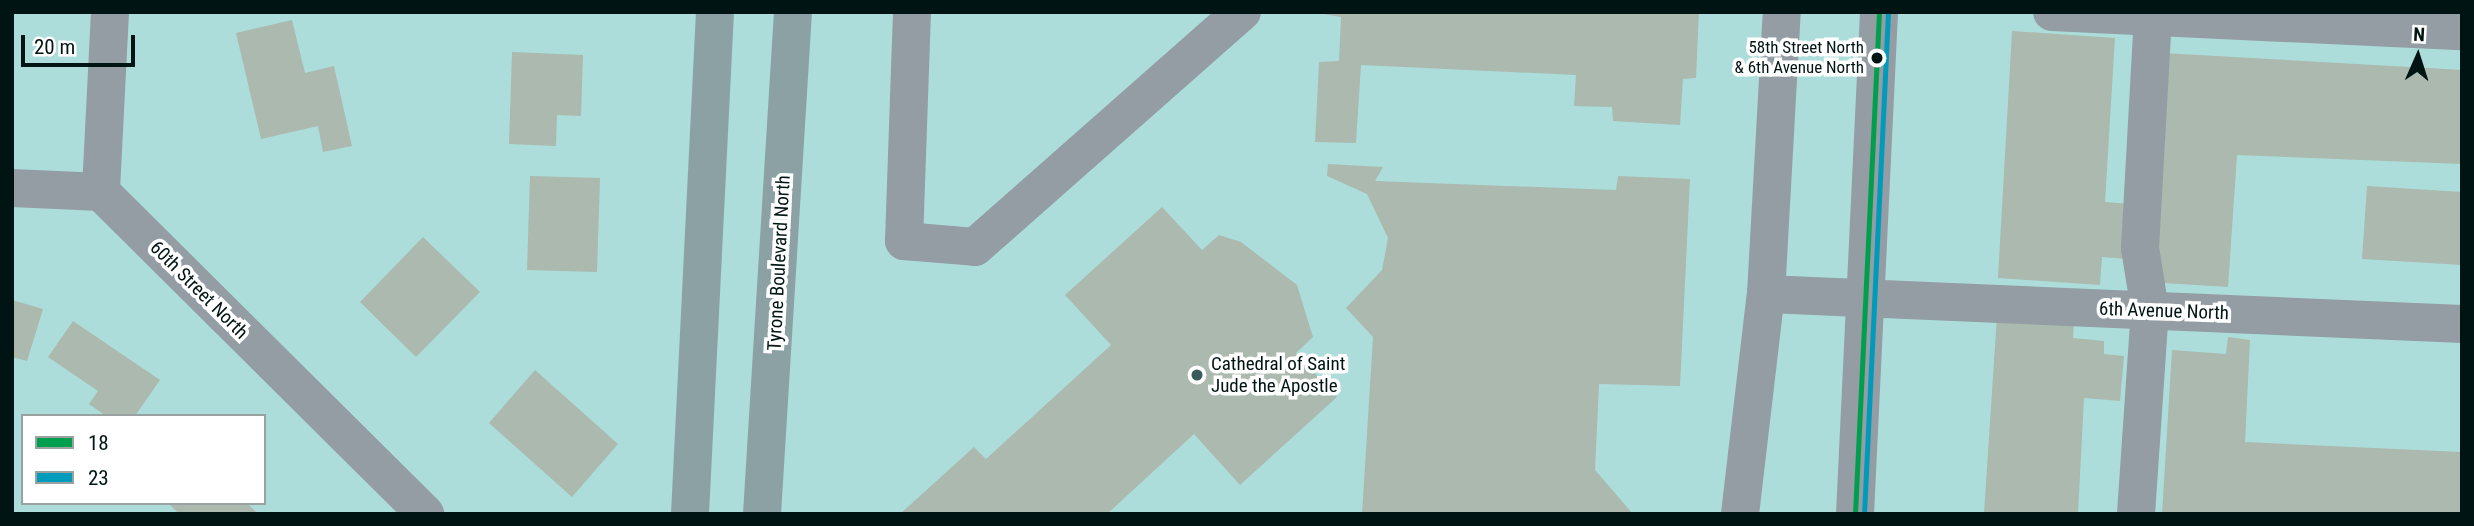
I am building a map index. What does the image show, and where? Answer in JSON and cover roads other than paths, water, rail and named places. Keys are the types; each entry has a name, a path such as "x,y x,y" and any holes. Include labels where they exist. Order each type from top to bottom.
{"main road":[{"path":"690,514 715,12"},
{"name":"Tyrone Boulevard North","path":"762,514 793,12"},
{"path":"767,462 770,514"}],"street":[{"path":"12,188 101,192 110,12"},
{"path":"912,12 904,241 975,247 1242,12"},
{"path":"1740,514 1766,295 1782,12"},
{"path":"1855,514 1879,12"},
{"path":"2052,12 2462,31"},
{"path":"2136,514 2150,310 2140,248 2153,17"},
{"name":"60th Street North","path":"101,192 425,514"},
{"name":"6th Avenue North","path":"1766,295 2462,324"}],"place":[{"name":"58th Street North & 6th Avenue North","path":"1877,58"},
{"name":"Cathedral of Saint Jude the Apostle","path":"1197,375"}]}
